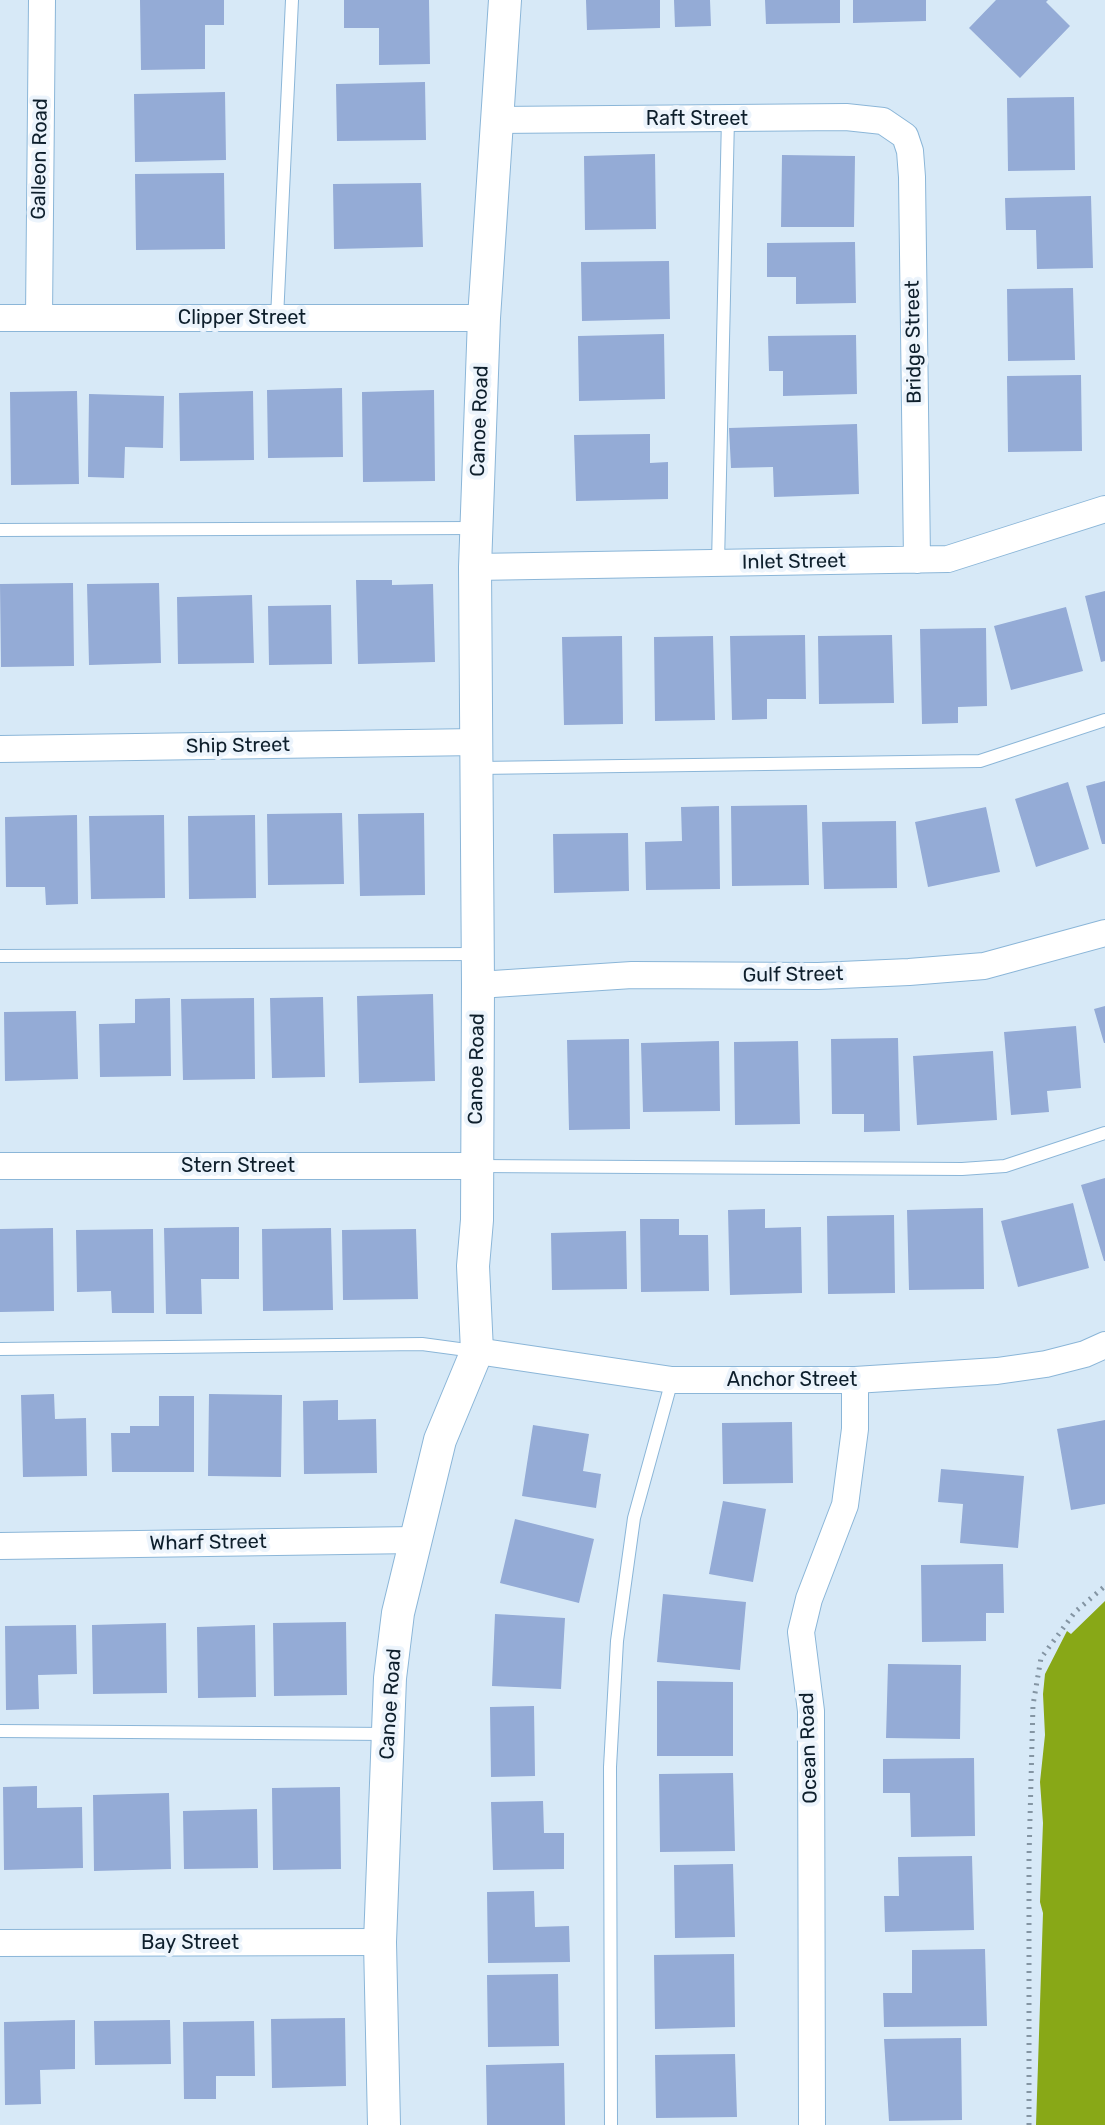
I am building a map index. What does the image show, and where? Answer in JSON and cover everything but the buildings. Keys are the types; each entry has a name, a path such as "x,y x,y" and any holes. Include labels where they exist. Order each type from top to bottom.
{"street":[{"name":"Galleon Road","path":"39,317 42,0"},
{"name":"Canoe Road","path":"384,2125 380,1942 390,1678 398,1613 440,1440 477,1351 473,1266 477,1220 478,970 475,567 484,318 505,0"},
{"name":"Raft Street","path":"496,120 846,117 883,121 896,127"},
{"name":"Bridge Street","path":"896,127 905,136 910,151 912,177 917,560"},
{"name":"Clipper Street","path":"0,318 484,318"},
{"name":"Inlet Street","path":"475,567 948,559 1105,509"},
{"name":"Ship Street","path":"0,749 477,755"},
{"name":"Gulf Street","path":"478,970 818,976 939,969 984,966 1105,933"},
{"name":"Stern Street","path":"0,1166 476,1166"},
{"name":"Anchor Street","path":"477,1351 672,1380 855,1380 997,1371 1046,1364 1085,1354 1105,1345"},
{"name":"Ocean Road","path":"812,2125 811,1711 801,1632 809,1599 845,1505 855,1429 855,1380"},
{"name":"Wharf Street","path":"0,1546 415,1540"},
{"name":"Bay Street","path":"0,1943 380,1942"}],"lane":[{"path":"277,318 292,0"},
{"path":"718,563 728,118"},
{"path":"0,530 477,528"},
{"path":"477,755 980,761 1105,720"},
{"path":"0,956 478,970"},
{"path":"476,1166 962,1169 1005,1166 1105,1133"},
{"path":"0,1349 422,1344 477,1351"},
{"path":"611,2125 610,1767 617,1641 634,1518 672,1380"},
{"path":"0,1731 388,1734"}],"path":[{"path":"1029,2125 1029,1857 1033,1705 1041,1658 1075,1612 1105,1586"}],"shaded area":[{"path":"1105,1601 1105,2125 1036,2125 1043,1913 1040,1902 1043,1823 1040,1782 1045,1735 1045,1674 1067,1631 1071,1634"}]}
